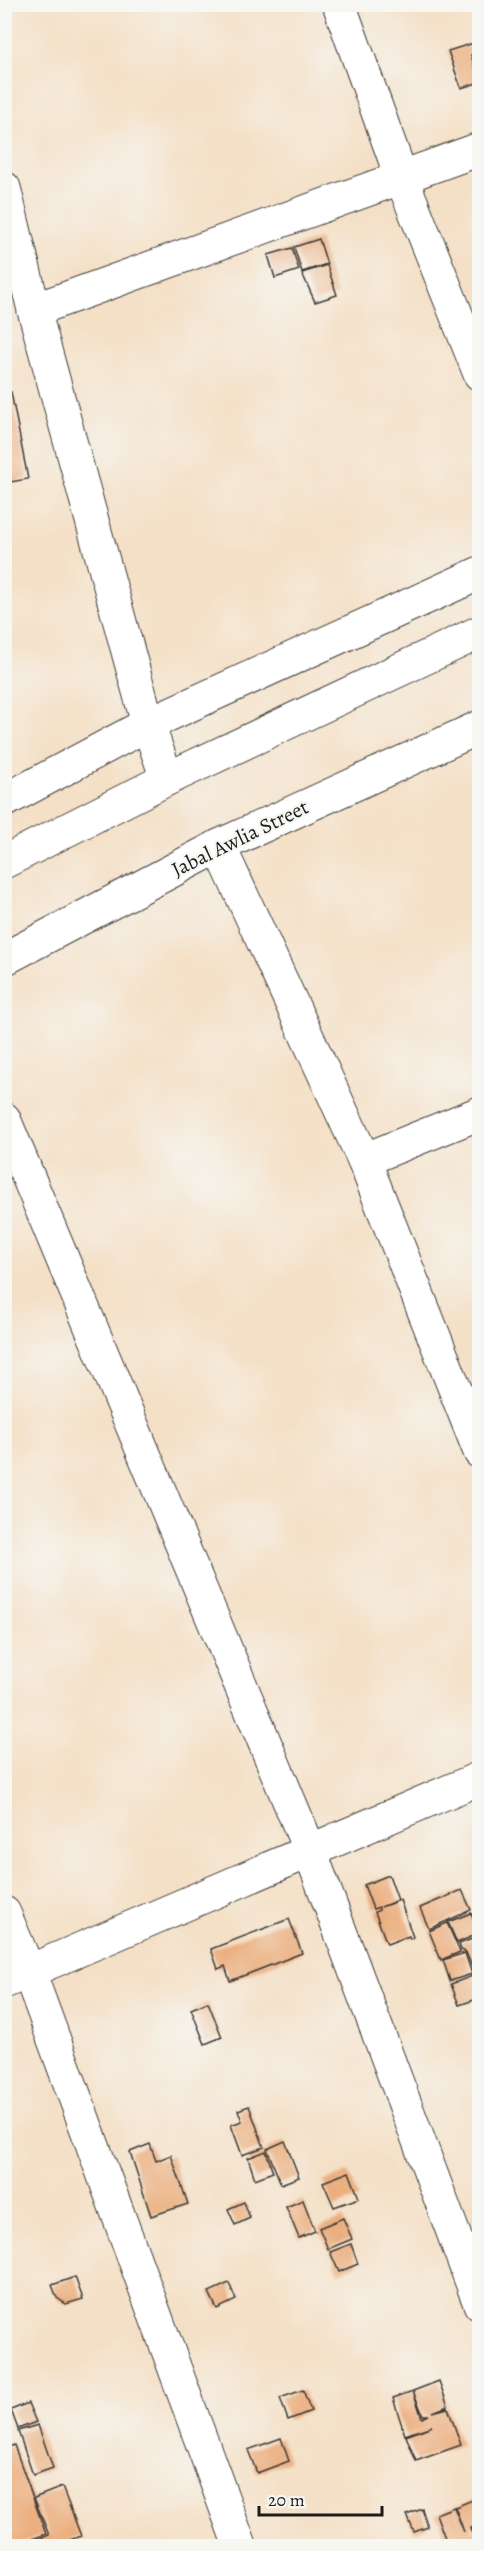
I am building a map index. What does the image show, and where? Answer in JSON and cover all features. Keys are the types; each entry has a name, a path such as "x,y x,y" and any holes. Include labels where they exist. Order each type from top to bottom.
{"street":[{"path":"339,4 402,179 480,374"},
{"path":"34,310 480,149"},
{"path":"4,188 10,232 34,310 148,724 167,779"},
{"path":"4,801 148,724 480,573"},
{"path":"4,862 167,779 480,632"},
{"name":"Jabal Awlia Street","path":"4,959 219,846 480,727"},
{"path":"219,846 364,1160 478,1445"},
{"path":"364,1160 480,1113"},
{"path":"4,1119 310,1851 480,2304"},
{"path":"17,1977 480,1778"},
{"path":"4,1913 17,1977 240,2547"}],"building":[{"path":"480,41 480,53 471,55 480,82 461,88 448,51"},
{"path":"480,56 480,76 479,76 473,58"},
{"path":"319,239 327,264 302,272 294,247"},
{"path":"292,248 299,270 275,278 268,255"},
{"path":"327,265 337,295 315,302 302,273"},
{"path":"11,392 28,479 4,483 4,394"},
{"path":"389,1875 398,1900 381,1907 400,1900 413,1937 410,1939 409,1936 387,1944 375,1912 379,1910 379,1907 373,1909 364,1885"},
{"path":"462,1890 471,1910 429,1929 420,1908"},
{"path":"471,1913 480,1933 457,1943 448,1922"},
{"path":"289,1919 302,1953 230,1981 225,1966 218,1969 211,1949"},
{"path":"447,1923 460,1952 441,1960 429,1931"},
{"path":"480,1936 480,1970 474,1972 466,1952 461,1950 459,1944"},
{"path":"465,1953 472,1974 450,1981 443,1960"},
{"path":"475,1975 480,1998 459,2005 451,1984"},
{"path":"208,2002 222,2037 205,2044 191,2009"},
{"path":"249,2106 264,2147 242,2155 231,2125 242,2121 238,2110"},
{"path":"285,2141 299,2177 281,2184 267,2149"},
{"path":"150,2144 156,2161 171,2155 188,2204 151,2216 130,2152"},
{"path":"266,2151 273,2172 255,2179 248,2158"},
{"path":"349,2172 359,2198 334,2207 323,2182"},
{"path":"303,2200 315,2231 299,2238 286,2207"},
{"path":"244,2202 250,2218 235,2225 228,2209"},
{"path":"343,2218 352,2239 328,2249 319,2228"},
{"path":"351,2244 358,2264 339,2272 330,2252"},
{"path":"75,2277 83,2299 66,2304 57,2298 52,2285"},
{"path":"229,2283 236,2300 217,2309 209,2292"},
{"path":"439,2381 448,2406 433,2412 448,2408 461,2445 416,2461 406,2436 432,2426 405,2435 393,2398","holes":["413,2391 423,2415 429,2415 422,2418"]},
{"path":"303,2390 311,2411 288,2420 280,2398"},
{"path":"28,2403 36,2422 18,2429 11,2410"},
{"path":"38,2425 53,2468 33,2475 18,2431"},
{"path":"281,2438 289,2461 257,2473 248,2450"},
{"path":"14,2445 46,2534 12,2546 4,2546 4,2449"},
{"path":"62,2487 81,2536 53,2546 20,2546 49,2535 34,2498"},
{"path":"480,2497 480,2525 471,2528 475,2541 472,2530 480,2526 480,2546 448,2546 436,2514 454,2507 464,2532 455,2507"},
{"path":"422,2509 428,2527 414,2532 407,2515"}]}
